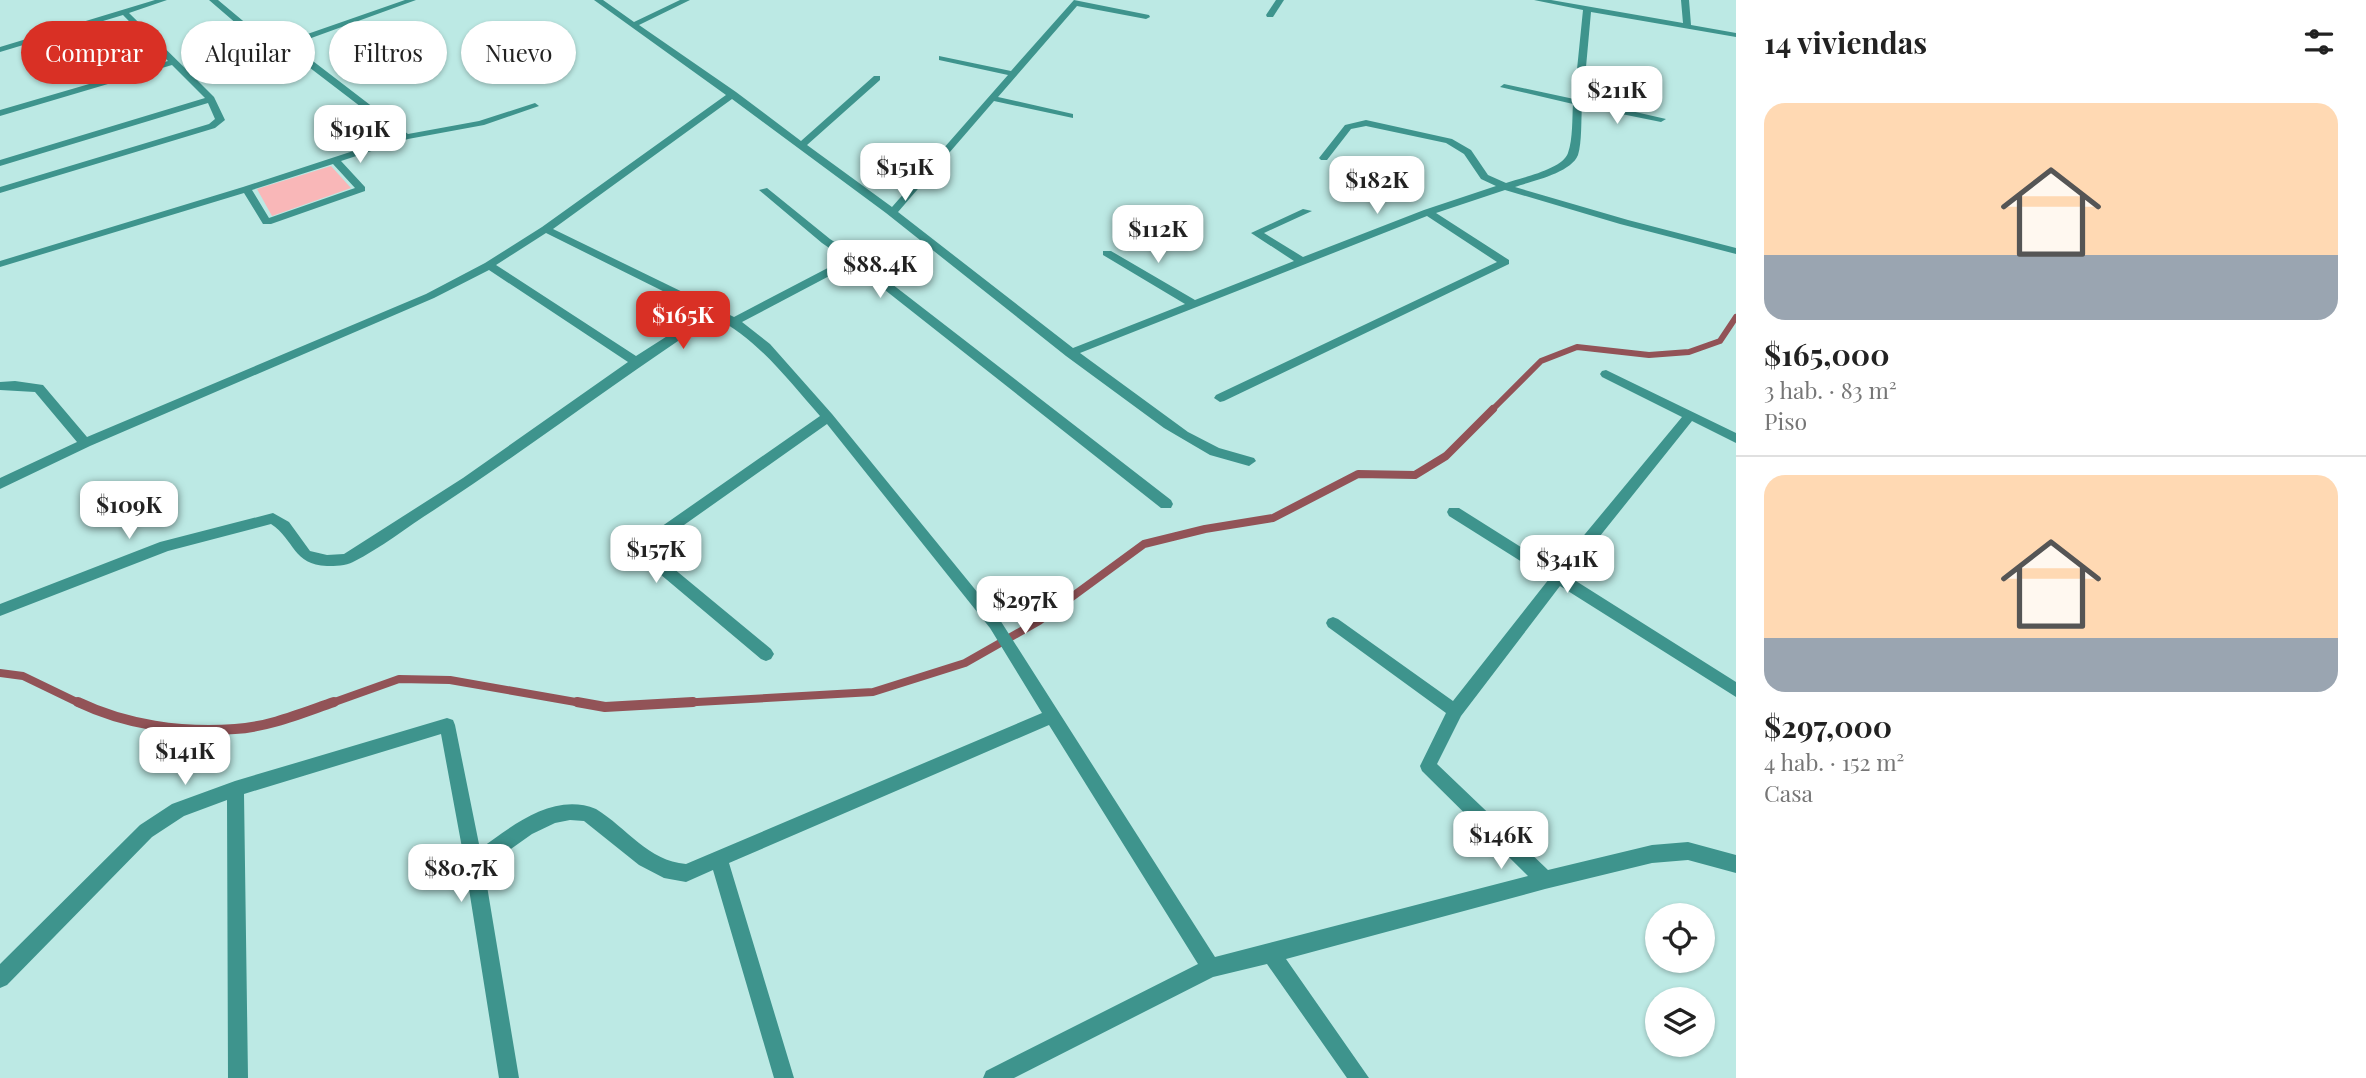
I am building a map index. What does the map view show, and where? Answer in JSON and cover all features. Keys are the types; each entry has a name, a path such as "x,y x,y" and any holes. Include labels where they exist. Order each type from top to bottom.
{"street":[{"path":"0,50 163,0"},
{"path":"213,0 238,21"},
{"path":"315,34 395,2 412,0"},
{"path":"598,0 733,94 892,213 1070,353 1190,439 1217,454 1249,461"},
{"path":"633,25 686,0"},
{"path":"1270,15 1280,0"},
{"path":"1538,0 1736,35"},
{"path":"1685,0 1687,26"},
{"path":"892,213 1077,1 1146,17"},
{"path":"1070,353 1429,212 1550,172 1566,164 1573,155 1587,9"},
{"path":"124,12 181,69"},
{"path":"942,58 1013,74"},
{"path":"0,113 174,62"},
{"path":"315,67 406,137"},
{"path":"801,145 877,78"},
{"path":"0,190 212,127 220,120 211,99 197,84"},
{"path":"1504,87 1661,119"},
{"path":"0,484 85,443 430,296 489,265 546,229 733,94"},
{"path":"992,98 1070,116"},
{"path":"0,163 211,99"},
{"path":"0,264 406,137 481,124 535,106"},
{"path":"1324,158 1348,127 1366,123 1449,141 1468,152 1485,177 1506,187 1736,251"},
{"path":"246,189 267,222 362,189 335,161"},
{"path":"764,190 826,241 853,259 1166,503"},
{"path":"1303,262 1256,233 1307,211"},
{"path":"1220,398 1505,262 1429,212"},
{"path":"546,229 734,322 766,347 828,417 995,624 1211,968"},
{"path":"1107,253 1194,304"},
{"path":"734,322 853,259"},
{"path":"489,265 636,362"},
{"path":"0,610 165,546 273,518 285,525 297,547 311,559 347,559 468,481 636,362 713,312"},
{"path":"1606,374 1736,438"},
{"path":"0,386 39,388 85,443"},
{"path":"1545,880 1428,766 1455,711 1557,579 1690,415"},
{"path":"765,654 640,549 828,417"},
{"path":"1454,512 1736,690"},
{"path":"1333,623 1455,711"},
{"path":"474,864 530,827 561,811 587,813 654,866 671,872 685,873 1054,716"},
{"path":"0,978 146,831 178,810 235,789 447,724 474,864 509,1078"},
{"path":"235,789 238,1078"},
{"path":"993,1078 1211,968 1652,854 1688,851 1735,860"},
{"path":"719,859 784,1078"},
{"path":"1271,954 1359,1078"}],"shaded area":[{"path":"331,166 351,188 272,216 257,189"}],"waterway":[{"path":"662,704 873,692 965,663 1039,621 1144,544 1205,529 1273,518 1358,474 1415,475 1446,456 1541,361 1577,347 1649,355 1689,352 1720,341 1736,317"},
{"path":"0,673 23,676 81,704"},
{"path":"329,704 399,679 450,680 587,704"},
{"path":"78,702 135,722 195,730 260,725 334,702"},
{"path":"577,702 605,707 693,702"}]}
